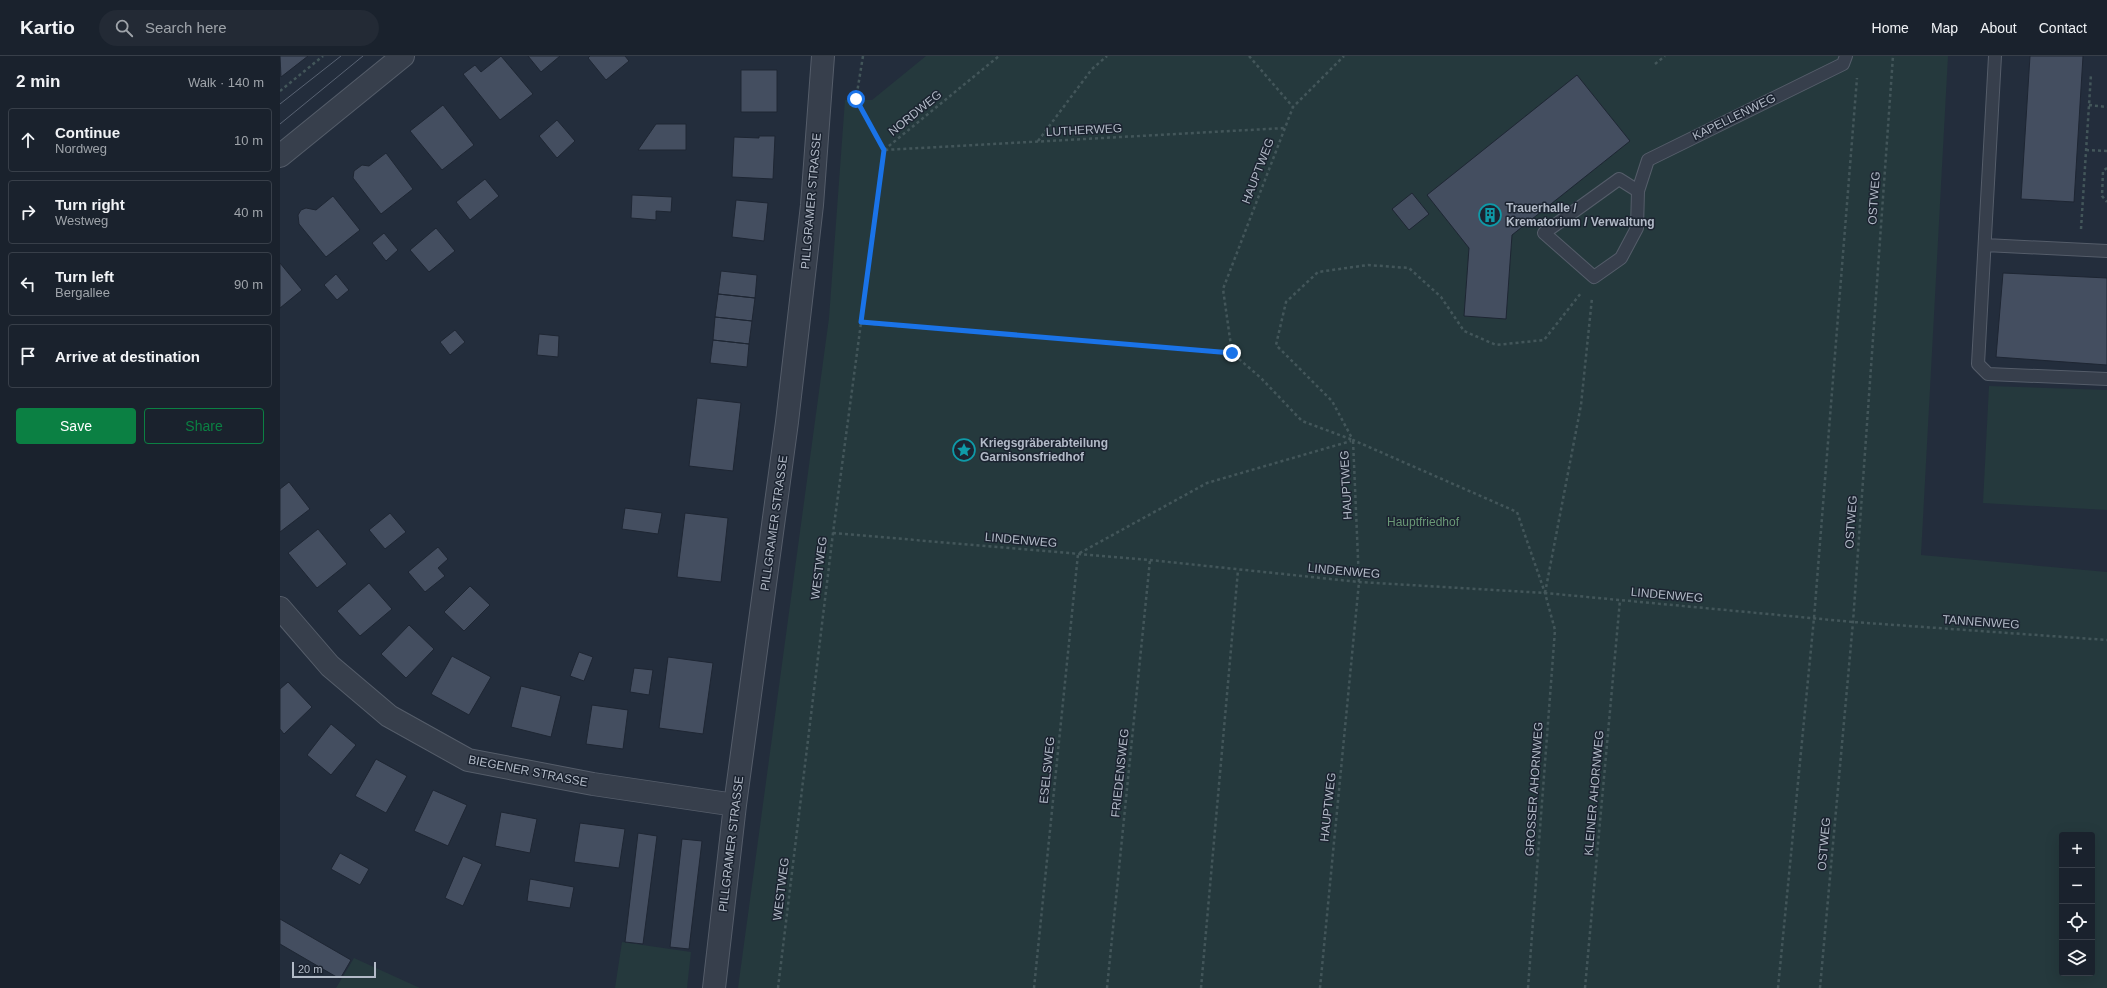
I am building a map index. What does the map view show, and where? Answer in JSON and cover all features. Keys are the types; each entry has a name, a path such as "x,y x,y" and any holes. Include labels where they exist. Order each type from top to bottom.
{"street":[{"path":"280,156 403,56"},
{"name":"PILLGRAMER STRASSE","path":"714,988 735,805 787,422 812,205 823,56"},
{"name":"BIEGENER STRASSE","path":"280,608 330,666 389,716 468,760 593,784 735,805"}],"lane":[{"name":"KAPELLENWEG","path":"1594,277 1621,258 1637,228 1638,191 1648,160 1843,64 1846,56"},
{"path":"1995,56 1978,364 1988,374 2107,379"},
{"path":"1594,277 1544,233 1619,179 1638,191"},
{"path":"1985,245 2107,251"}],"path":[{"path":"280,91 319,57 324,56"},
{"name":"NORDWEG","path":"863,56 856,99 884,150 999,56"},
{"path":"1038,142 1092,69 1107,56"},
{"path":"1249,56 1293,107"},
{"name":"HAUPTWEG","path":"1320,988 1359,582 1353,440 1302,421 1261,378 1232,353 1223,290 1293,107 1344,56"},
{"path":"1655,64 1665,56"},
{"name":"OSTWEG","path":"1820,988 1853,622 1893,56"},
{"path":"1778,988 1814,618 1857,72"},
{"path":"2080,249 2091,74"},
{"path":"2089,105 2107,107"},
{"name":"LUTHERWEG","path":"884,150 1285,128"},
{"name":"WESTWEG","path":"778,988 833,533 884,150"},
{"path":"2086,150 2107,150"},
{"path":"2107,168 2103,171 2102,196 2107,202"},
{"path":"1078,554 1207,483 1353,440 1332,401 1276,345 1286,302 1318,272 1368,265 1409,268 1441,297 1464,331 1496,345 1544,340 1594,277"},
{"path":"1545,593 1582,405 1594,277"},
{"path":"861,322 1232,353"},
{"name":"GROSSER AHORNWEG","path":"1353,440 1517,512 1545,593 1555,630 1528,988"},
{"name":"LINDENWEG","path":"833,533 1150,560 1359,582 1545,593 1853,622"},
{"name":"ESELSWEG","path":"1034,988 1078,554"},
{"name":"FRIEDENSWEG","path":"1107,988 1150,560"},
{"path":"1201,988 1238,570"},
{"name":"KLEINER AHORNWEG","path":"1585,988 1620,600"},
{"name":"TANNENWEG","path":"1853,622 2107,640"}],"green space":[{"name":"Hauptfriedhof","path":"926,56 1948,56 1921,555 2107,572 2107,988 738,988 829,318 845,100 872,100"},
{"path":"1989,386 2107,390 2107,510 1983,503"},
{"path":"622,942 691,952 687,988 615,988"},
{"path":"354,958 420,988 336,988"}],"building":[{"path":"280,56 308,56 281,77"},
{"path":"501,56 533,94 500,120 463,74 475,65 481,72"},
{"path":"528,56 560,56 541,72"},
{"path":"590,56 625,56 629,61 606,80 588,58"},
{"path":"2030,56 2083,56 2074,202 2021,199"},
{"path":"741,70 777,70 777,112 741,112"},
{"name":"Trauerhalle / Krematorium / Verwaltung","path":"1577,75 1630,141 1512,235 1506,319 1464,316 1469,248 1427,195"},
{"path":"443,105 474,145 442,170 410,131"},
{"path":"557,120 575,141 557,158 539,136"},
{"path":"656,124 686,124 686,150 638,150"},
{"path":"759,136 775,136 773,179 732,177 734,137 759,138"},
{"path":"386,153 413,189 381,214 353,178 354,171 362,165 369,166"},
{"path":"485,179 499,196 470,220 456,202"},
{"path":"1412,193 1429,214 1409,230 1392,209"},
{"path":"632,195 672,197 671,212 656,211 656,220 631,218"},
{"path":"333,196 360,230 326,257 299,224 298,215 301,210 306,208 316,210"},
{"path":"736,200 768,203 764,241 732,237"},
{"path":"436,228 455,251 429,272 410,250"},
{"path":"384,233 398,250 386,261 372,243"},
{"path":"280,263 302,290 280,308"},
{"path":"721,271 757,275 755,298 718,294"},
{"path":"2003,273 2107,278 2107,365 1996,357"},
{"path":"336,274 349,290 337,300 324,285"},
{"path":"718,294 755,298 752,321 715,317"},
{"path":"715,317 752,321 749,344 713,340"},
{"path":"455,330 465,342 450,355 440,342"},
{"path":"539,334 559,336 558,357 537,355"},
{"path":"713,340 749,344 747,367 710,363"},
{"path":"697,398 741,403 733,471 689,466"},
{"path":"289,482 310,509 280,532 280,489"},
{"path":"625,508 662,513 658,534 622,529"},
{"path":"390,513 406,532 385,549 369,530"},
{"path":"685,513 728,518 721,582 677,577"},
{"path":"318,529 347,564 317,588 288,553"},
{"path":"438,547 448,559 438,568 445,576 425,592 408,572"},
{"path":"369,583 392,609 360,636 337,611"},
{"path":"470,586 490,605 464,631 444,612"},
{"path":"409,625 434,649 406,678 381,654"},
{"path":"579,652 593,657 584,681 570,676"},
{"path":"452,656 491,677 469,715 431,694"},
{"path":"668,657 713,663 703,734 659,728"},
{"path":"634,668 653,670 649,695 630,692"},
{"path":"288,682 312,707 284,734 280,729 280,689"},
{"path":"521,686 561,696 551,737 511,727"},
{"path":"592,705 628,710 623,749 586,744"},
{"path":"331,724 356,745 331,775 307,755"},
{"path":"376,759 407,776 386,813 355,796"},
{"path":"433,790 467,805 448,846 414,831"},
{"path":"501,812 537,819 530,853 495,846"},
{"path":"580,823 625,829 619,868 574,862"},
{"path":"638,833 657,836 643,944 625,942"},
{"path":"682,839 702,841 689,949 670,947"},
{"path":"340,853 369,869 360,885 331,869"},
{"path":"463,856 482,864 463,906 445,898"},
{"path":"530,879 574,887 570,908 527,901"},
{"path":"280,919 351,960 340,979 280,944"}],"tram line":[{"path":"280,104 341,56"},
{"path":"280,124 363,56"}],"place":[{"name":"Trauerhalle / Krematorium / Verwaltung","path":"1490,215"},
{"name":"Kriegsgräberabteilung Garnisonsfriedhof","path":"964,450"}],"route":[{"path":"856,99 884,150 861,322 1232,353"}]}
